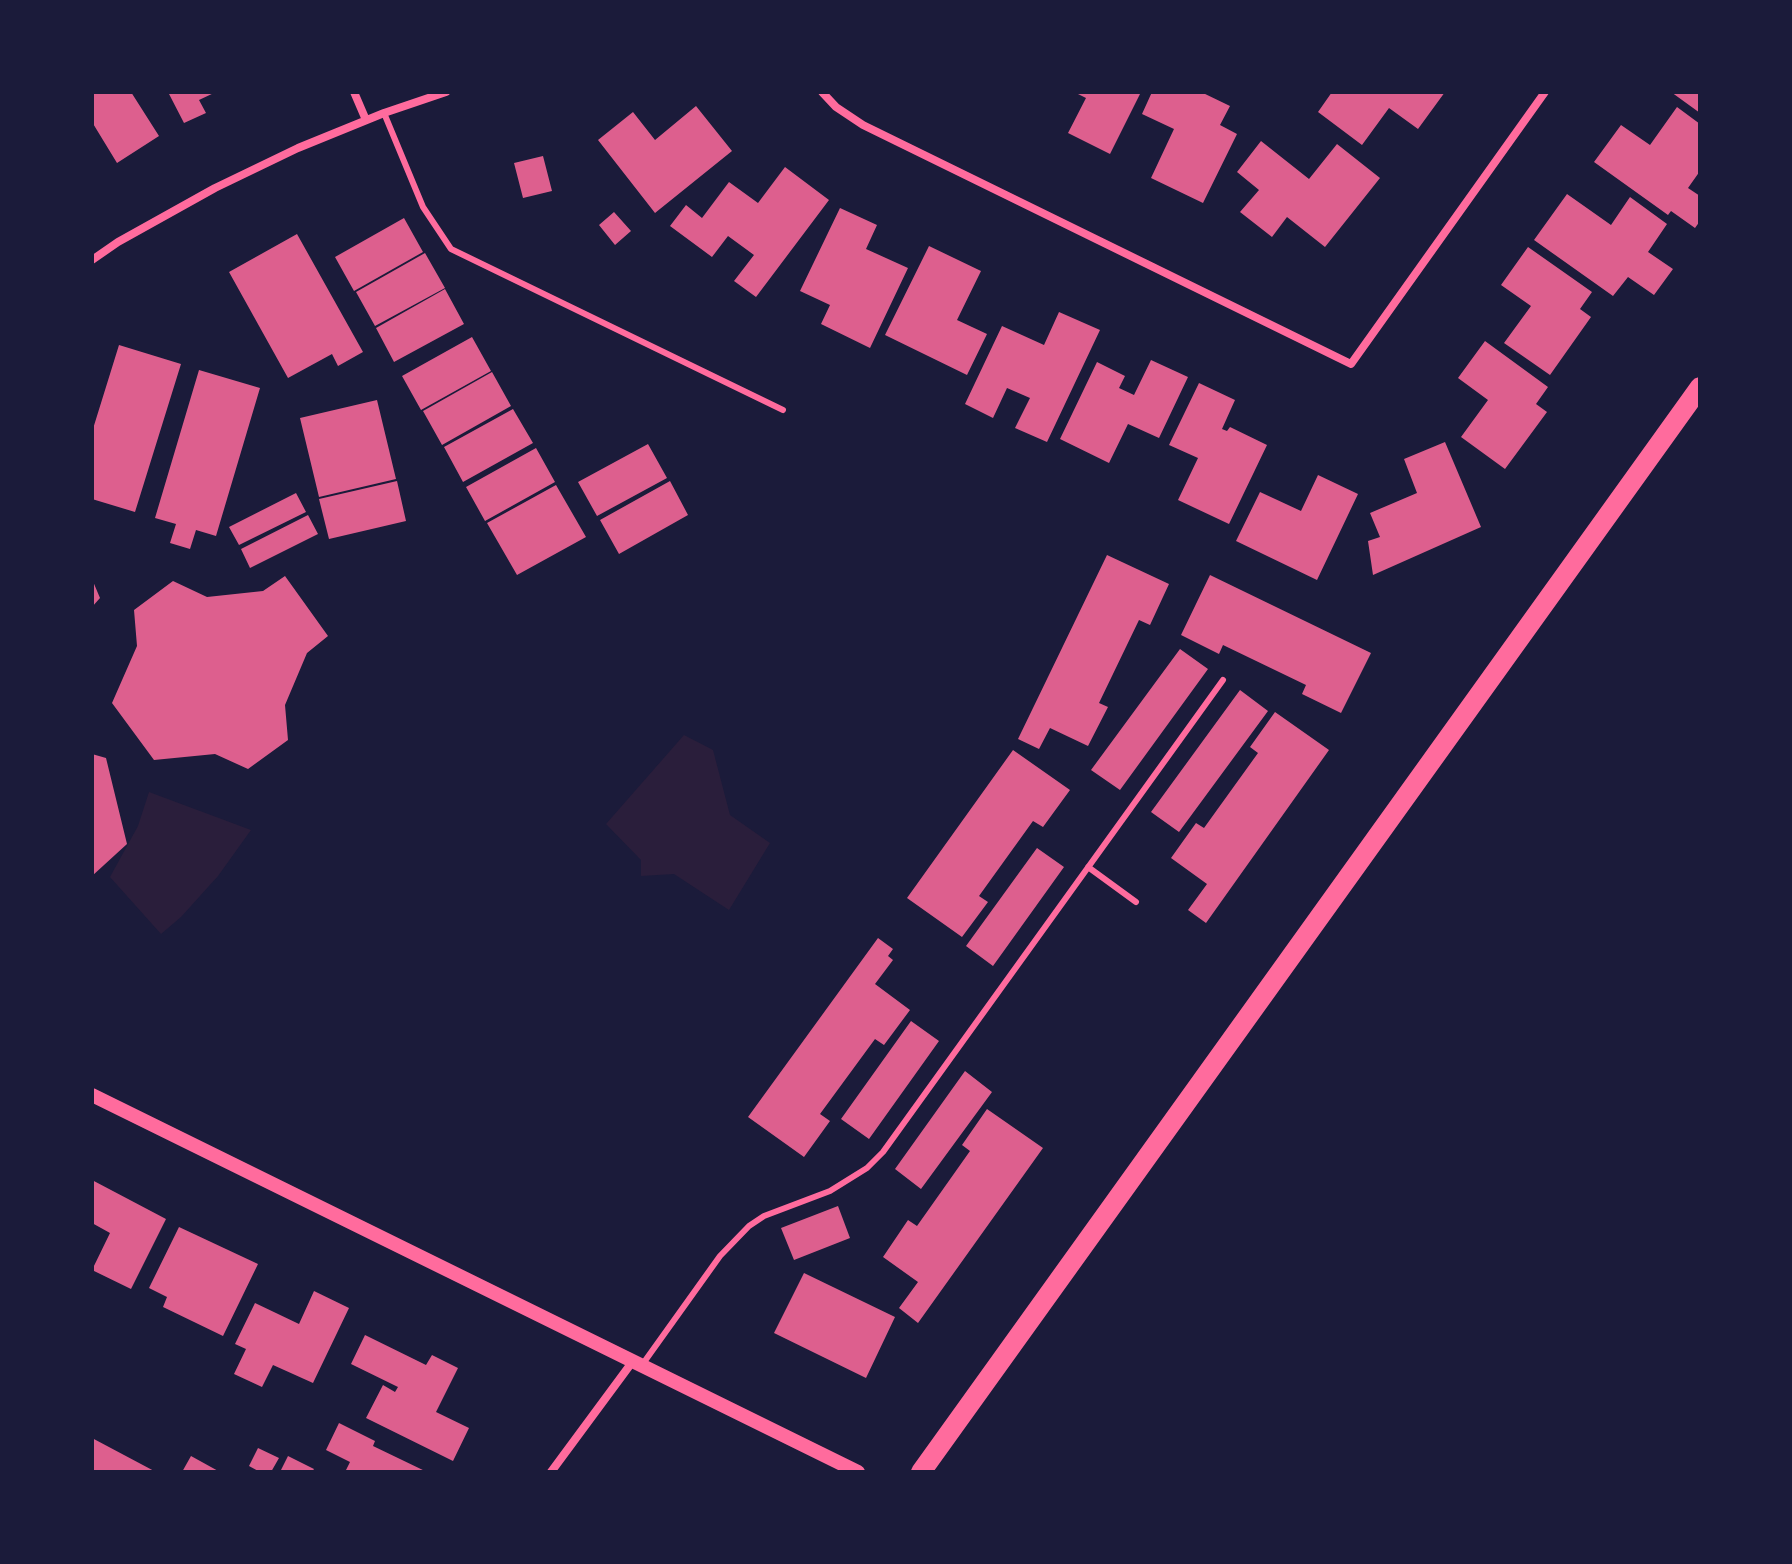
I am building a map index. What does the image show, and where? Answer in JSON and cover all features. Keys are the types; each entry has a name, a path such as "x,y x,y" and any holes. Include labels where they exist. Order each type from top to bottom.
{"main road":[{"path":"921,1472 1700,387"}],"street":[{"path":"354,92 366,120"},
{"path":"92,260 215,188 298,148 446,92"},
{"path":"822,92 836,107 863,125 1351,364 1545,92"},
{"path":"92,1095 858,1472"},
{"path":"551,1472 638,1363"}],"lane":[{"path":"384,113 423,207 451,249 783,410"},
{"path":"638,1363 720,1256 749,1226 764,1216 830,1191 867,1168 883,1152 1223,680"},
{"path":"1088,867 1136,902"}],"shaded area":[{"path":"684,735 713,750 730,815 770,843 729,910 674,874 641,876 641,860 606,824"},
{"path":"149,792 251,830 218,876 161,934 110,877 138,826"}],"building":[{"path":"92,92 131,92 159,136 117,163 92,122"},
{"path":"168,92 216,92 199,100 206,113 184,123"},
{"path":"1074,92 1141,92 1110,154 1068,133 1086,98"},
{"path":"1152,92 1201,92 1230,106 1220,125 1237,134 1203,203 1151,178 1174,129 1142,114"},
{"path":"1332,92 1445,92 1418,129 1389,108 1362,145 1318,112"},
{"path":"1671,92 1700,92 1700,113"},
{"path":"696,106 732,151 655,213 598,140 633,112 655,140"},
{"path":"1677,107 1700,124 1700,171 1688,188 1700,196 1700,221 1695,228 1671,211 1668,215 1594,162 1621,125 1650,145"},
{"path":"1261,141 1309,179 1337,144 1380,178 1325,247 1287,217 1272,237 1240,212 1259,190 1237,172"},
{"path":"543,156 552,191 523,198 514,163"},
{"path":"785,167 829,200 756,297 734,281 754,255 728,236 712,257 670,226 686,205 702,218 729,182 758,203"},
{"path":"1567,194 1611,225 1630,197 1667,224 1648,252 1673,269 1654,295 1628,277 1613,296 1534,240"},
{"path":"840,208 877,225 866,249 908,268 870,348 821,324 830,305 800,291"},
{"path":"614,212 631,231 615,245 599,225"},
{"path":"404,218 423,252 354,291 335,257"},
{"path":"297,234 363,352 338,366 332,354 288,378 229,272"},
{"path":"929,246 981,271 957,320 987,334 967,375 885,335"},
{"path":"1528,247 1592,292 1580,309 1591,317 1550,375 1504,343 1531,306 1501,285"},
{"path":"425,253 445,288 375,326 356,292"},
{"path":"445,289 464,324 394,362 376,328"},
{"path":"1059,312 1100,330 1047,442 1015,428 1030,398 1007,388 993,418 965,404 1002,326 1044,345"},
{"path":"472,337 491,371 421,410 402,376"},
{"path":"1485,341 1548,387 1536,404 1547,412 1505,469 1461,437 1488,400 1458,378"},
{"path":"119,345 181,364 135,512 92,499 92,432"},
{"path":"1151,360 1188,377 1159,438 1128,424 1109,463 1060,439 1097,362 1125,376 1119,388 1134,395"},
{"path":"199,370 260,388 216,536 196,530 190,549 170,543 176,524 155,518"},
{"path":"492,372 511,406 442,445 423,411"},
{"path":"1199,383 1235,400 1222,429 1227,431 1230,427 1267,445 1229,524 1178,500 1198,458 1169,445"},
{"path":"377,400 396,479 319,497 300,418"},
{"path":"513,409 533,443 463,482 444,447"},
{"path":"1445,442 1481,527 1373,575 1368,541 1380,537 1370,513 1417,493 1404,459"},
{"path":"648,444 667,478 597,516 578,482"},
{"path":"536,448 555,482 485,521 466,487"},
{"path":"1318,475 1358,494 1317,580 1236,541 1260,492 1301,511"},
{"path":"397,481 406,521 329,539 319,499"},
{"path":"670,481 688,515 619,554 600,520"},
{"path":"556,485 586,537 517,575 487,523"},
{"path":"296,493 306,512 239,545 229,527"},
{"path":"308,515 318,534 250,568 241,549"},
{"path":"1107,555 1169,584 1150,625 1139,620 1099,703 1108,707 1088,746 1050,728 1039,749 1018,739"},
{"path":"1210,575 1371,653 1341,713 1302,694 1306,685 1223,645 1219,654 1181,635"},
{"path":"285,576 328,636 307,653 285,705 288,740 248,769 215,754 154,760 112,703 137,646 134,610 173,581 207,597 263,591"},
{"path":"92,579 100,598 92,607"},
{"path":"1180,649 1208,669 1120,790 1091,770"},
{"path":"1240,690 1268,711 1179,832 1151,812"},
{"path":"1275,712 1329,750 1206,923 1188,910 1207,884 1171,858 1196,823 1204,828 1258,753 1250,747"},
{"path":"1013,750 1070,790 1043,827 1033,821 979,896 988,902 962,937 907,898"},
{"path":"92,754 106,758 127,844 92,876"},
{"path":"1037,848 1064,867 993,966 966,946"},
{"path":"878,938 893,949 888,956 893,960 875,984 910,1010 884,1045 875,1039 820,1114 830,1121 804,1157 748,1117"},
{"path":"911,1021 939,1041 869,1139 841,1119"},
{"path":"965,1071 992,1092 921,1189 895,1169"},
{"path":"987,1109 1043,1148 918,1323 899,1308 918,1282 883,1257 908,1220 917,1226 970,1151 962,1145"},
{"path":"92,1180 166,1219 131,1289 92,1270 110,1233 92,1223"},
{"path":"838,1206 850,1238 794,1260 781,1228"},
{"path":"179,1227 258,1264 223,1336 163,1307 167,1297 149,1288"},
{"path":"804,1273 895,1317 866,1378 774,1333"},
{"path":"314,1291 349,1308 313,1383 273,1365 262,1387 234,1374 246,1349 235,1344 255,1303 299,1324"},
{"path":"365,1335 426,1365 432,1355 458,1368 436,1412 469,1428 453,1461 366,1418 383,1385 395,1392 398,1387 351,1364"},
{"path":"339,1423 375,1441 373,1446 427,1472 345,1472 350,1462 326,1450"},
{"path":"92,1438 156,1472 92,1472"},
{"path":"258,1448 279,1458 271,1472 260,1472 249,1466"},
{"path":"191,1456 220,1472 182,1472"},
{"path":"288,1456 314,1469 312,1472 280,1472"}]}
